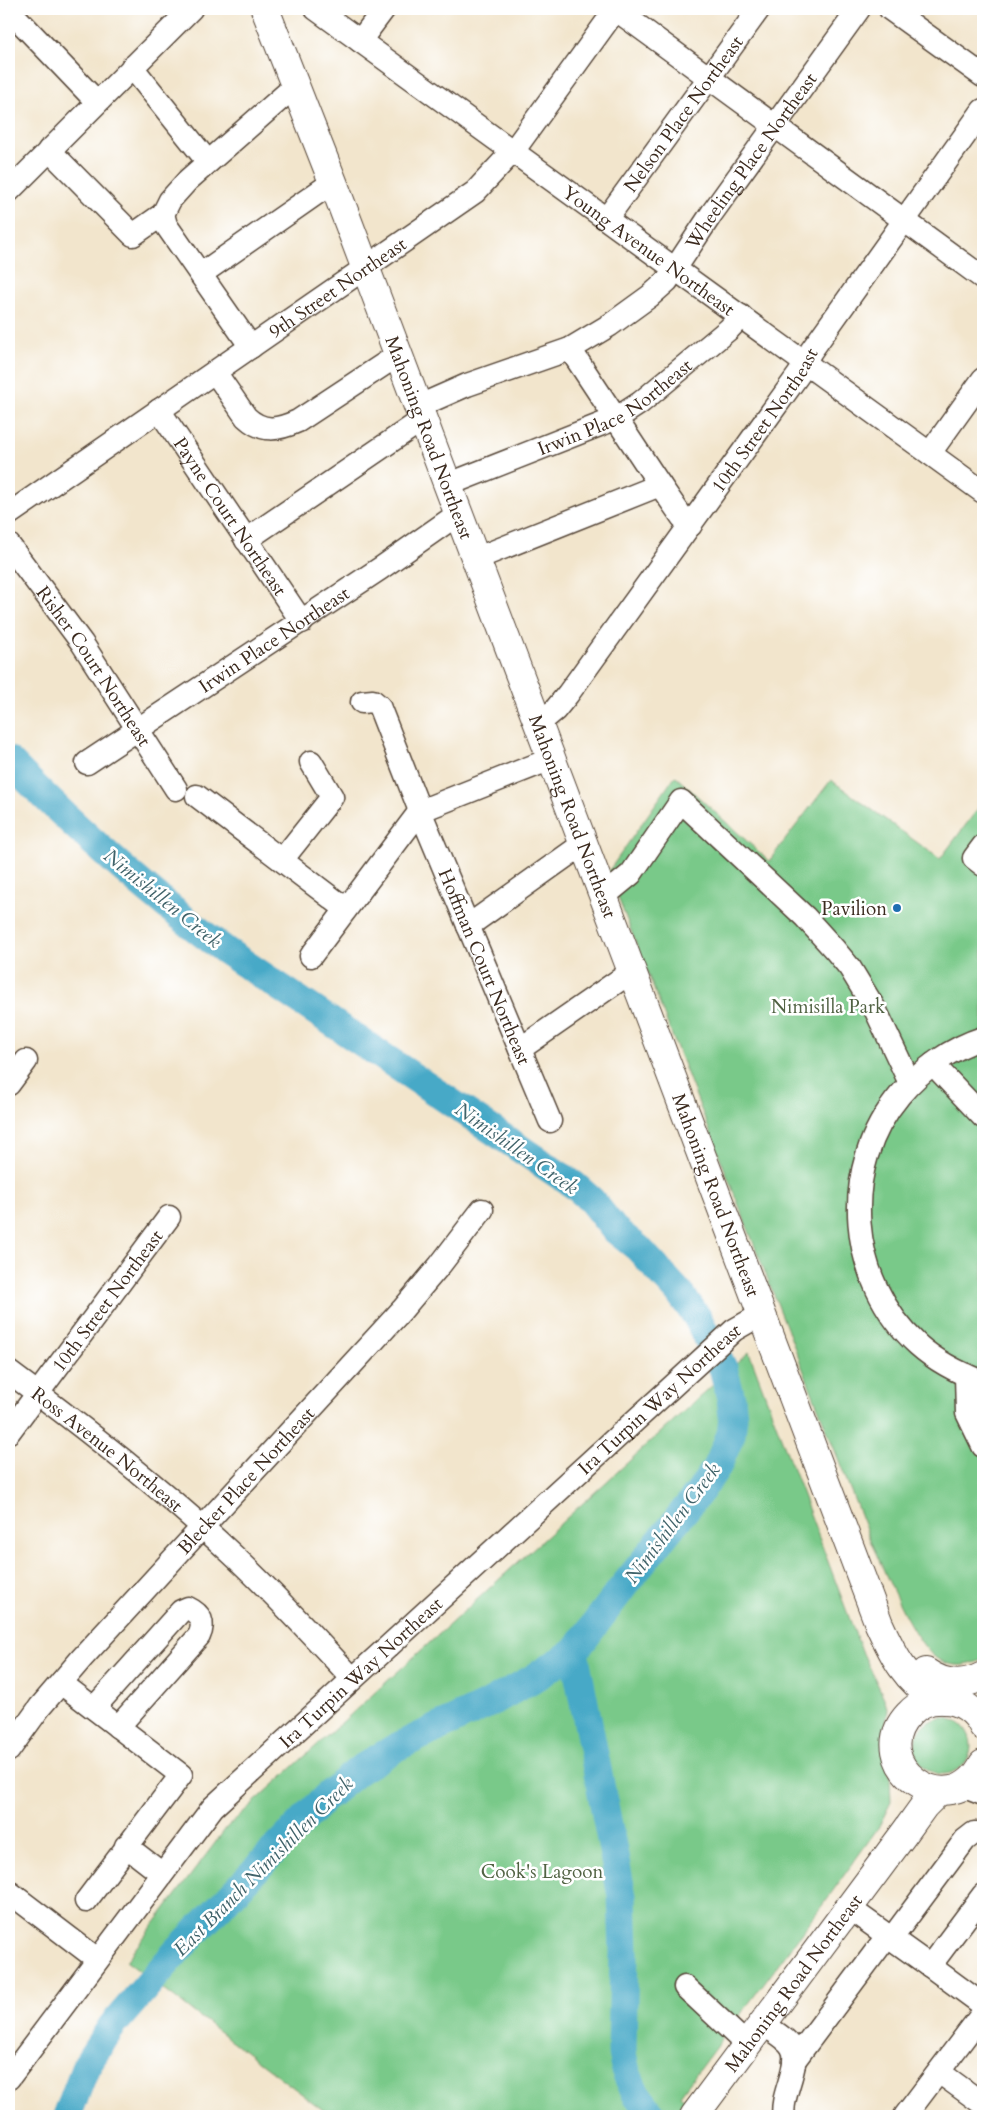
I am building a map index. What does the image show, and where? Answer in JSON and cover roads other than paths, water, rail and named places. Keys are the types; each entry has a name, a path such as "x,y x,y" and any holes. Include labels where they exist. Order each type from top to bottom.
{"main road":[{"name":"Mahoning Road Northeast","path":"265,9 334,182 602,897 879,1624 894,1657 907,1675 920,1688 944,1700 970,1709 983,1726"},
{"path":"850,1546 865,1557 895,1628 921,1667 934,1677 950,1682 962,1683 983,1676"},
{"name":"Mahoning Road Northeast","path":"879,1624 882,1663 899,1697 904,1720"},
{"path":"961,1790 919,1785 907,1775 898,1758 896,1745 898,1733 904,1720 916,1708 944,1700 968,1697 983,1690"},
{"name":"Mahoning Road Northeast","path":"697,2111 850,1908 927,1802 961,1790 972,1780 983,1764"},
{"name":"Mahoning Road Northeast","path":"892,1848 895,1825 905,1799 907,1775"}],"street":[{"name":"Young Avenue Northeast","path":"316,9 608,218 983,492"},
{"path":"360,41 384,9"},
{"path":"615,9 983,278"},
{"name":"9th Street Northeast","path":"9,514 366,269 474,192 514,150 615,9"},
{"name":"Nelson Place Northeast","path":"608,218 708,77 759,9"},
{"name":"Wheeling Place Northeast","path":"246,540 420,414 467,385 570,349 610,325 650,296 666,281 859,9"},
{"path":"890,9 983,76"},
{"path":"9,10 97,102"},
{"path":"9,191 132,67 182,12"},
{"path":"132,67 208,162"},
{"path":"49,150 133,235 163,214 176,192 295,86"},
{"name":"10th Street Northeast","path":"538,724 555,710 568,694 691,526 799,374 810,350 983,110"},
{"path":"201,274 334,182"},
{"path":"163,214 166,225 251,347"},
{"name":"Irwin Place Northeast","path":"447,485 617,418 648,397 729,329 741,316"},
{"path":"570,349 660,485 682,517 691,526"},
{"path":"215,372 246,417 252,423 271,430 282,428 298,421 398,355"},
{"path":"930,453 983,379"},
{"name":"Payne Court Northeast","path":"159,410 302,622"},
{"path":"475,559 660,485"},
{"name":"Irwin Place Northeast","path":"87,763 302,622 458,514"},
{"name":"Risher Court Northeast","path":"9,546 82,643 176,789"},
{"path":"362,702 373,701 379,706 420,811"},
{"path":"311,956 420,811 551,759"},
{"path":"282,860 332,797 312,762"},
{"path":"197,796 346,909"},
{"path":"602,897 631,874 681,801 805,917 850,968 876,1011 910,1083"},
{"name":"Hoffman Court Northeast","path":"420,811 550,1121"},
{"path":"468,926 583,844"},
{"path":"983,846 974,858 983,865"},
{"path":"520,1049 631,972"},
{"path":"983,1038 960,1047 933,1064 910,1083 884,1118 875,1135 865,1162 859,1190 858,1209 862,1248 882,1300 904,1331 933,1357 975,1379 966,1412 983,1446"},
{"path":"9,1084 26,1062"},
{"path":"933,1064 983,1117"},
{"name":"Blecker Place Northeast","path":"9,1750 61,1683 164,1566 203,1528 402,1310 440,1265 482,1210"},
{"name":"10th Street Northeast","path":"9,1432 169,1217"},
{"name":"Ira Turpin Way Northeast","path":"9,2078 213,1806 734,1330 762,1314"},
{"name":"Ross Avenue Northeast","path":"9,1372 133,1468 203,1528 284,1604 352,1678"},
{"path":"94,1708 182,1611 188,1608 195,1611 201,1619 203,1627 199,1636 118,1727"},
{"path":"61,1683 181,1775 86,1901"},
{"path":"794,2061 965,1840 974,1833 983,1833"},
{"path":"126,1846 161,1873"},
{"path":"9,1892 97,1959"},
{"path":"930,1966 983,1895"},
{"path":"850,1908 983,2005"},
{"path":"685,1987 747,2045"},
{"path":"905,2116 983,2014"},
{"path":"763,2024 794,2050 794,2061 783,2102 784,2116"},
{"path":"939,2072 983,2104"}],"waterway":[{"name":"Nimishillen Creek","path":"9,761 113,860 226,951 574,1185 591,1200 614,1229 638,1248 682,1296 697,1317 723,1368 731,1398 733,1417 731,1434 718,1465 701,1490 623,1587 574,1652 490,1703 397,1747 359,1770 326,1797 177,1951 112,2026 86,2066 67,2116"},
{"path":"574,1652 622,1896 624,1952 622,2053 626,2072 635,2092 653,2116"}],"place":[{"name":"Pavilion","path":"897,908"}],"park label":[{"name":"Nimisilla Park","path":"828,1006"},
{"name":"Cook's Lagoon","path":"542,1871"}],"water label":[{"name":"East Branch Nimishillen Creek","path":"263,1866"}]}
